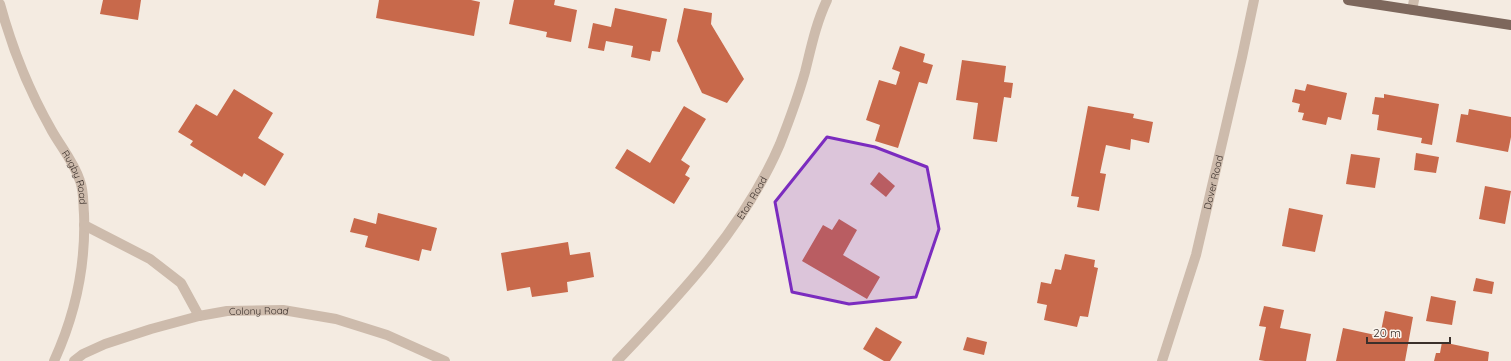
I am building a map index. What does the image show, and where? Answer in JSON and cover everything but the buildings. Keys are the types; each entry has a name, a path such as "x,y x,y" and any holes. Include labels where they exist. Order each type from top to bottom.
{"main road":[{"path":"1348,0 1413,5 1511,25"}],"street":[{"name":"Eton Road","path":"617,361 692,279 721,244 755,194 779,145 796,101 818,19 827,0"},
{"name":"Dover Road","path":"1162,361 1196,255 1254,0"},
{"name":"Rugby Road","path":"0,4 20,65 51,130 73,164 81,182 83,194 84,250 80,283 72,316 54,361"},
{"path":"84,225 150,259 181,283 199,316"},
{"name":"Colony Road","path":"74,361 83,354 105,344 151,328 199,316 227,311 283,310 336,319 387,335 445,361"}],"highlighted area":[{"path":"827,137 875,147 927,167 939,229 916,297 849,304 792,292 775,202"}]}
